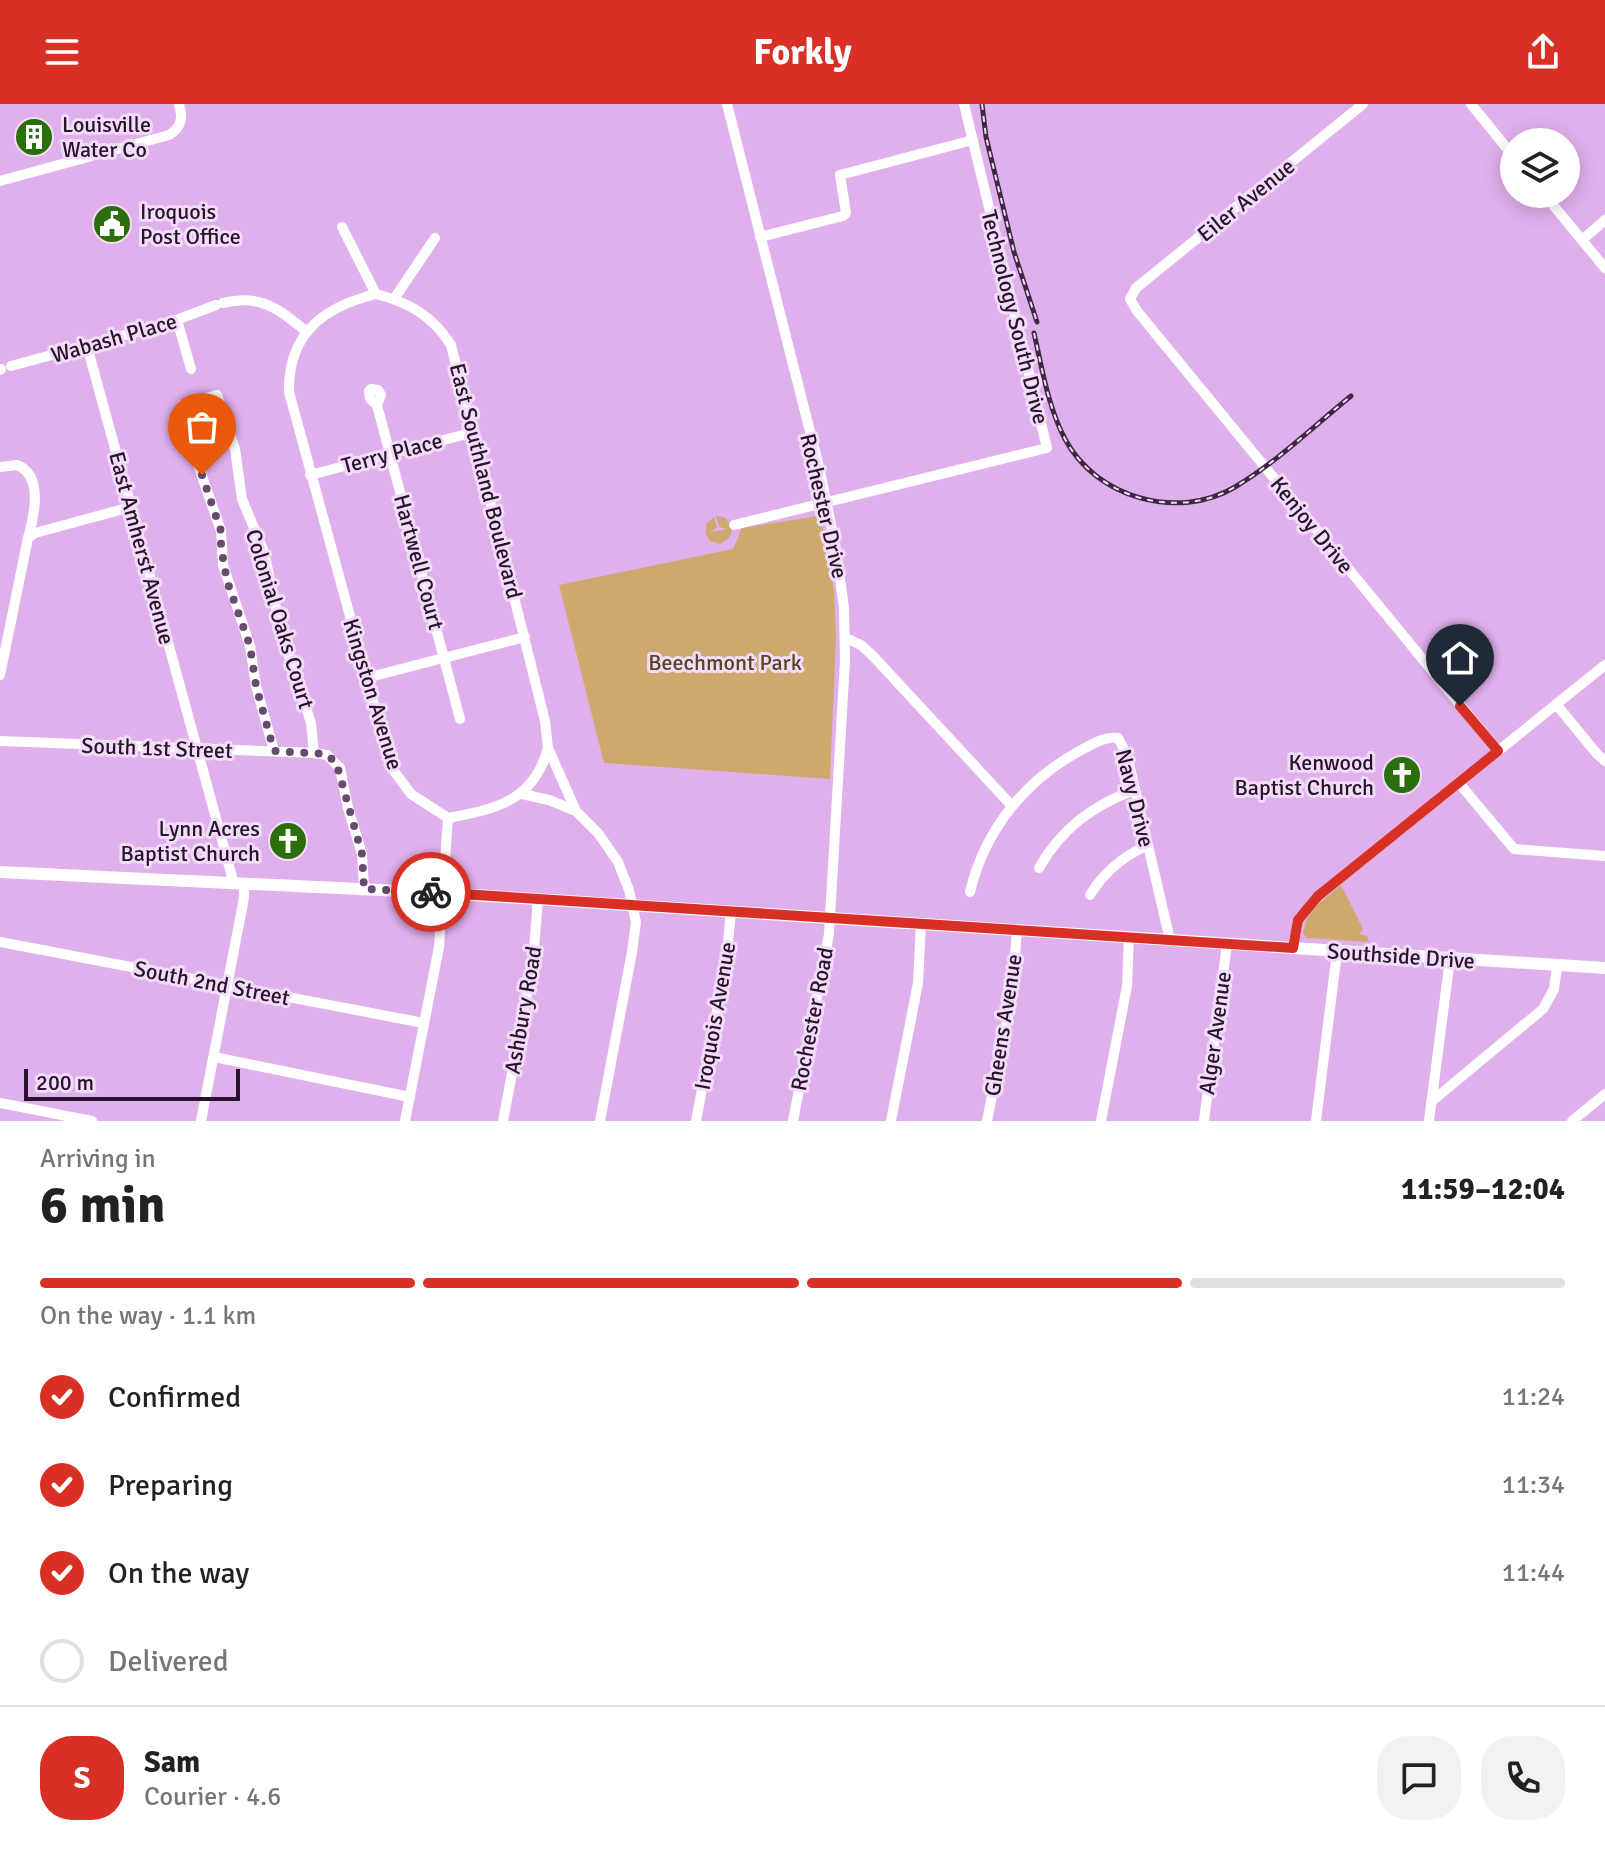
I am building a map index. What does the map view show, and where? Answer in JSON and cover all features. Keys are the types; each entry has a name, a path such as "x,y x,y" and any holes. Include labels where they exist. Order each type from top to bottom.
{"main road":[{"name":"Southside Drive","path":"0,872 442,893 1605,968"}],"street":[{"path":"0,181 169,135 181,121 179,104"},
{"name":"Rochester Drive","path":"727,104 826,504 841,577 846,638 829,917"},
{"name":"Technology South Drive","path":"826,504 1047,448 964,104"},
{"name":"Eiler Avenue","path":"1131,296 1136,288 1363,104"},
{"path":"1471,104 1500,140"},
{"path":"760,237 843,216 846,206 840,175 973,140"},
{"path":"1556,208 1605,268"},
{"path":"1582,240 1605,220"},
{"path":"307,332 329,312 376,294 342,227"},
{"path":"394,299 435,238"},
{"name":"East Southland Boulevard","path":"376,294 394,299 431,319 451,345 525,637 545,721 548,748 576,811"},
{"name":"Kenjoy Drive","path":"1131,296 1137,311 1498,751"},
{"name":"Wabash Place","path":"4,368 241,299 264,302 280,310 307,332"},
{"path":"177,320 191,369"},
{"name":"Kingston Avenue","path":"307,332 293,356 289,392 391,767 411,794 448,818"},
{"name":"East Amherst Avenue","path":"87,346 198,750 239,884"},
{"name":"Colonial Oaks Court","path":"274,751 256,686 250,646 227,581 221,531 194,453 182,405 217,395 235,449 242,499 264,552 282,635 311,723 314,753"},
{"name":"Hartwell Court","path":"377,405 460,719"},
{"name":"Terry Place","path":"310,475 474,432"},
{"path":"0,467 17,465 28,473 36,502 32,535 0,675"},
{"path":"734,525 826,504"},
{"path":"32,535 131,507"},
{"path":"366,678 525,637"},
{"path":"846,638 873,656 1012,806"},
{"path":"1293,948 1298,920 1305,909 1605,665"},
{"path":"1556,704 1605,761"},
{"name":"Navy Drive","path":"970,892 981,857 998,824 1034,783 1067,757 1109,737 1122,740 1170,940"},
{"name":"South 1st Street","path":"0,741 314,753"},
{"path":"405,1121 439,947 448,818 483,811 522,794 540,770 548,748"},
{"path":"314,753 327,755 340,768 362,854 364,889"},
{"path":"1459,783 1514,849 1605,856"},
{"path":"1039,868 1061,836 1087,812 1134,790"},
{"path":"522,794 576,811 598,833 618,862 633,906 636,922 632,952 600,1121"},
{"path":"1090,895 1109,869 1130,853 1146,846"},
{"path":"201,1121 244,898 239,884"},
{"name":"Ashbury Road","path":"503,1121 533,962 538,899"},
{"name":"Iroquois Avenue","path":"696,1121 726,963 731,911"},
{"name":"Rochester Road","path":"793,1121 829,934 829,917"},
{"path":"891,1121 918,983 921,923"},
{"name":"Gheens Avenue","path":"987,1121 1012,996 1017,930"},
{"path":"1101,1121 1127,986 1129,937"},
{"name":"South 2nd Street","path":"0,942 424,1023"},
{"name":"Alger Avenue","path":"1204,1121 1227,944"},
{"path":"1316,1121 1337,952"},
{"path":"1429,1121 1450,959"},
{"path":"1431,1102 1543,1009 1554,989 1557,966"},
{"path":"214,1057 410,1097"},
{"path":"1572,1121 1605,1094"},
{"path":"0,1103 92,1121"}],"green space":[{"name":"Beechmont Park","path":"820,513 834,591 836,637 830,779 604,763 559,585 733,549 742,528 812,517"},
{"path":"716,516 726,518 732,529 729,538 720,544 710,541 705,533 707,523 714,517 717,528 710,532 727,529 719,527"},
{"path":"1341,885 1363,929 1359,934 1367,936 1369,942 1307,938 1303,933 1307,918 1315,908 1307,915"}],"railway":[{"path":"982,104 986,137 1014,252 1037,322"},
{"path":"1034,333 1050,401 1065,439 1079,459 1097,476 1117,489 1140,498 1189,502 1213,497 1235,487 1280,455 1351,396"}],"way so far":[{"path":"202,475 221,531 223,565 246,631 256,686 274,751 325,754 340,768 364,860 364,889 431,892"}],"place":[{"name":"Louisville Water Co","path":"34,137"},
{"name":"Iroquois Post Office","path":"112,224"},
{"name":"Kenwood Baptist Church","path":"1402,775"},
{"name":"Lynn Acres Baptist Church","path":"288,841"}],"route":[{"path":"431,892 1293,948 1298,920 1318,896 1498,751 1460,706"}]}
